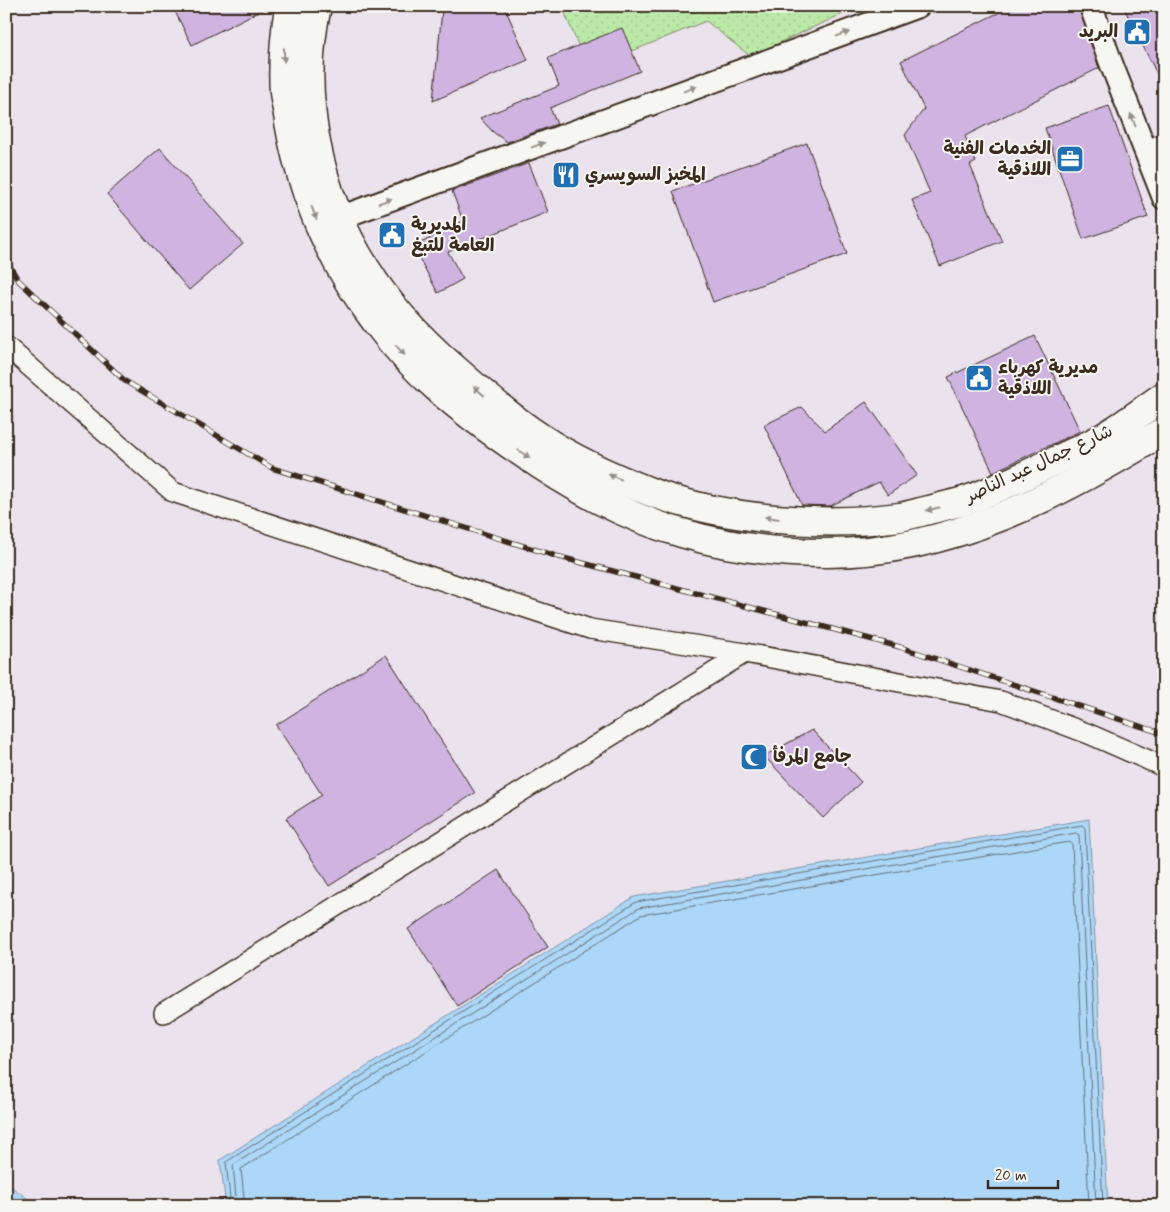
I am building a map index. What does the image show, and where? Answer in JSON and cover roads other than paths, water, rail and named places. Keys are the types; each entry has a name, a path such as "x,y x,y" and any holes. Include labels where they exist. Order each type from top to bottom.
{"main road":[{"name":"شارع جمال عبد الناصر","path":"289,6 284,36 284,92 295,155 314,215 342,272 378,325 420,372 475,421 548,471 590,496 635,517 682,534 730,545 779,552 829,553 878,550 927,541 975,528 992,521 1042,500 1164,431"},
{"name":"شارع جمال عبد الناصر","path":"317,6 312,30 309,78 313,126 323,172 339,218 366,269 399,315 440,356 492,402 542,440 597,470 656,494 717,510 779,520 842,520 902,516 967,500 1024,475 1108,434 1164,396"}],"street":[{"path":"339,218 918,6"},
{"path":"1091,6 1155,147 1164,198"},
{"path":"6,346 173,492 590,629 745,653 1001,701 1089,734 1164,767"},
{"path":"164,1013 745,653"}],"water":[{"path":"1089,819 1108,1206 208,1206 225,1198 220,1160 634,897"},
{"path":"6,1183 38,1206 6,1206"}],"railway":[{"path":"6,259 18,280 125,381 272,468 556,556 900,647 1164,734"}],"place":[{"name":"البريد","path":"1137,32"},
{"name":"الخدمات الفنية اللاذقية","path":"1070,159"},
{"name":"المخبز السويسري","path":"566,175"},
{"name":"المديرية العامة للتبغ","path":"392,235"},
{"name":"مديرية كهرباء اللاذقية","path":"979,378"},
{"name":"جامع المرفأ","path":"754,757"}]}
